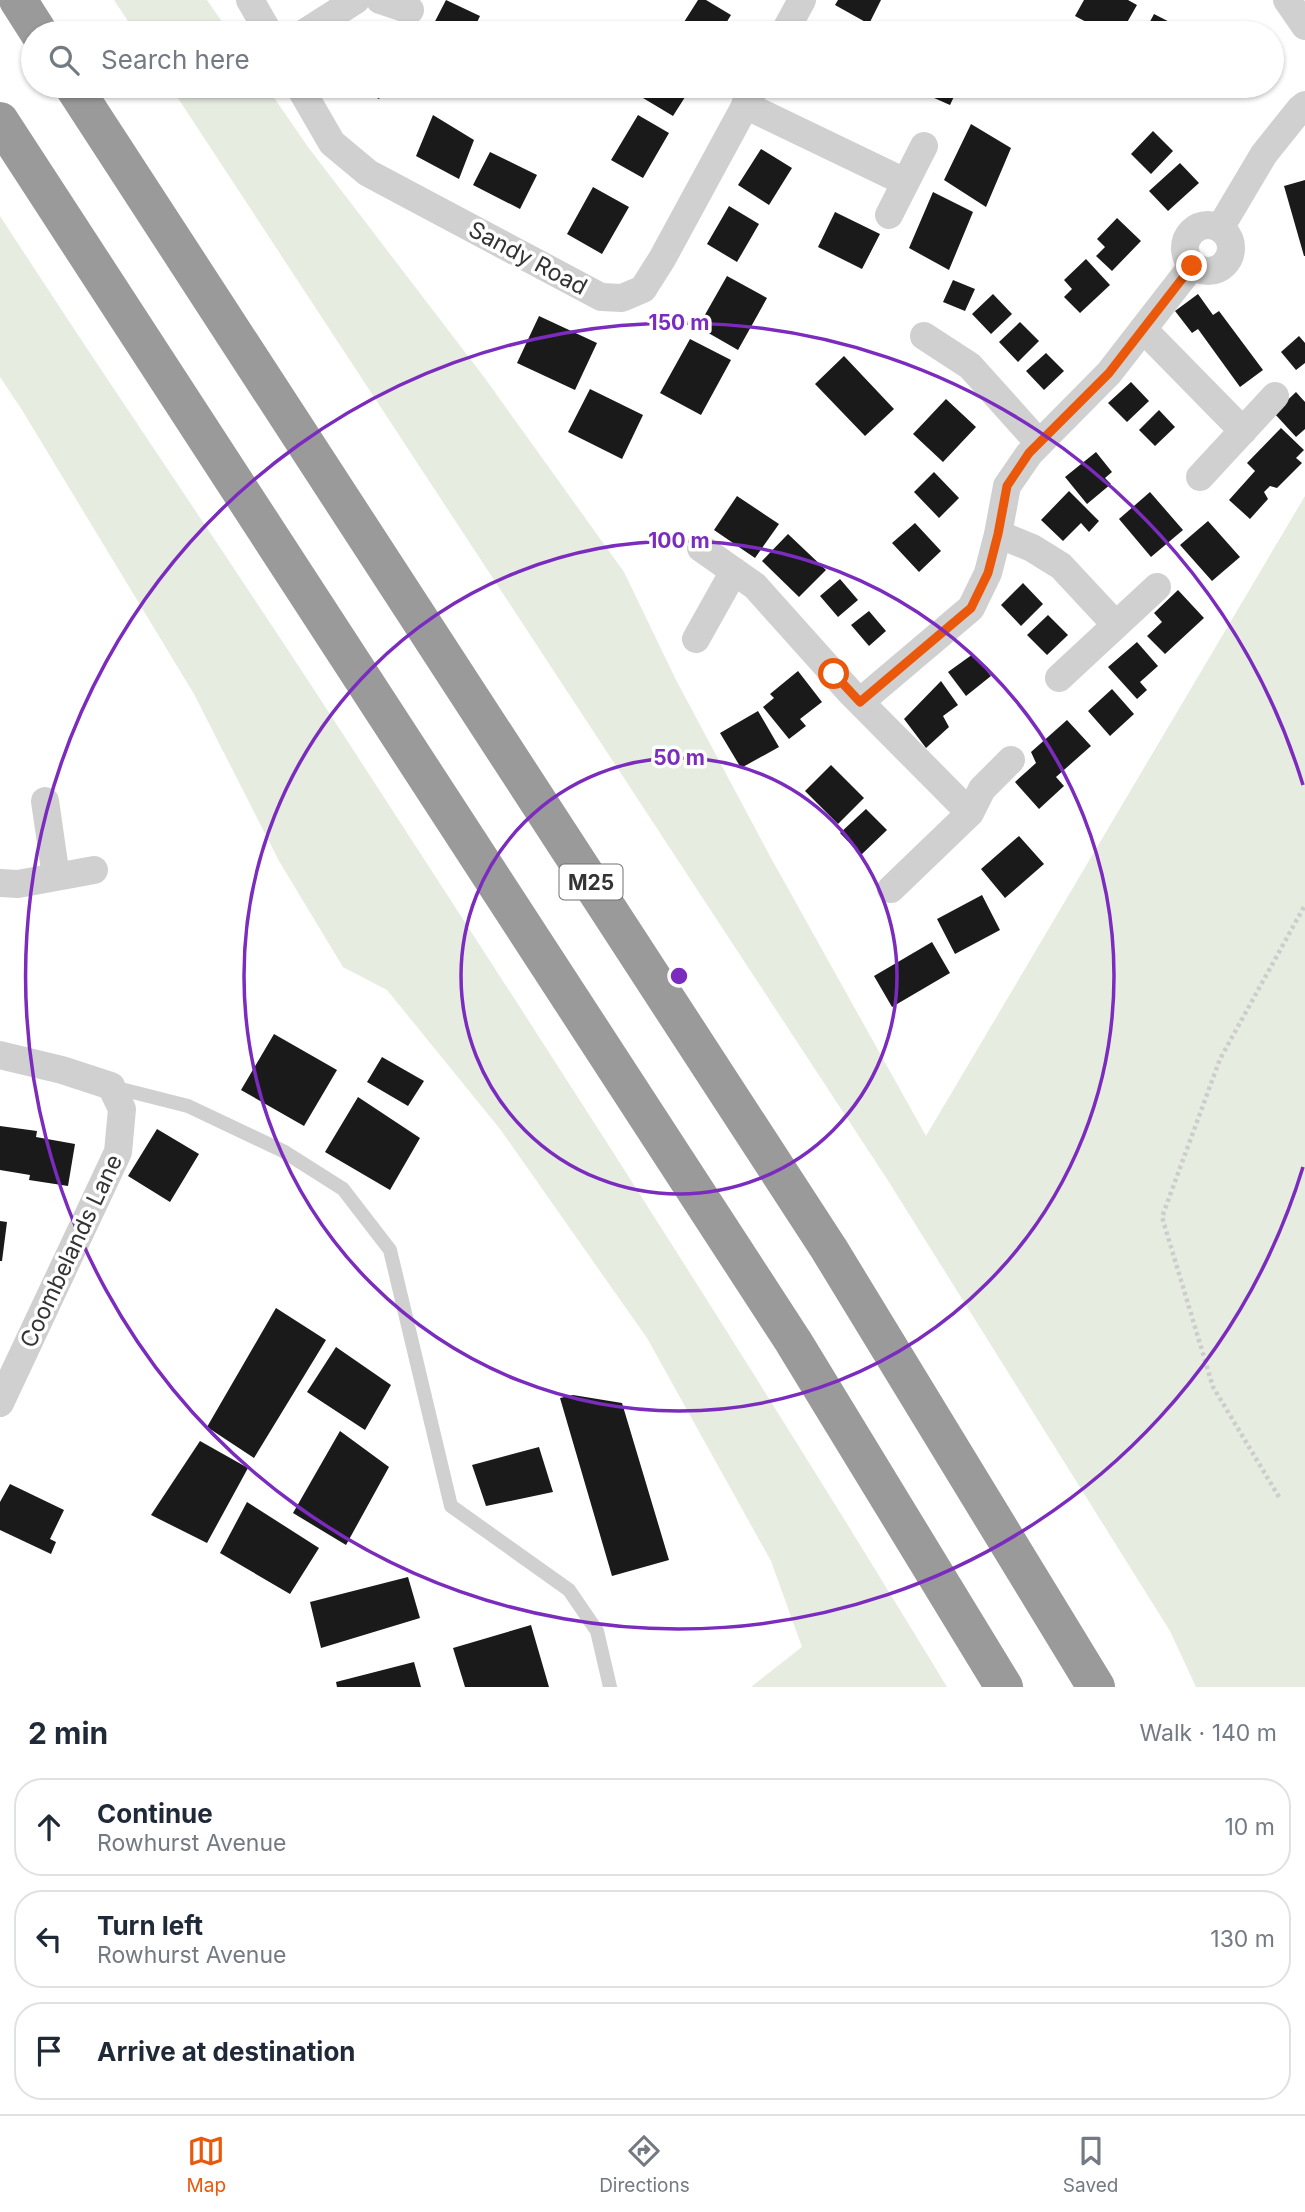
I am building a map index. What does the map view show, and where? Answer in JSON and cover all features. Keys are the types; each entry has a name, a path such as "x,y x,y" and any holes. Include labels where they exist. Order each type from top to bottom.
{"highway":[{"path":"18,0 31,21"},
{"name":"M25","path":"82,98 829,1249 1096,1687"},
{"path":"0,121 793,1341 1004,1687"}],"street":[{"path":"250,0 262,21"},
{"path":"323,21 356,0"},
{"path":"380,0 410,10"},
{"path":"791,21 802,0"},
{"path":"1287,0 1305,26"},
{"name":"Sandy Road","path":"306,98 332,144 368,173 601,297 622,298 643,289 749,98"},
{"name":"Sandy Road","path":"756,98 905,182"},
{"path":"860,702 971,608 988,573 1007,486 1029,453 1109,373 1192,266 1213,272 1225,265 1231,245 1220,228 1264,154 1305,105"},
{"path":"888,215 924,146"},
{"path":"1143,329 1243,431"},
{"path":"924,336 970,366 1039,443"},
{"path":"1200,477 1275,396"},
{"path":"998,534 1032,548 1061,566 1116,625"},
{"path":"701,548 755,586 860,702 970,813"},
{"path":"696,639 734,571"},
{"path":"1059,678 1157,587"},
{"path":"891,889 970,813 982,789 1012,760"},
{"path":"45,801 55,877"},
{"path":"0,883 18,884 94,870"},
{"path":"0,1055 62,1070 111,1087"},
{"name":"Coombelands Lane","path":"0,1403 118,1153 122,1110 111,1087"}],"lane":[{"path":"111,1087 188,1106 283,1150 343,1189 390,1250 451,1506 569,1590 597,1631 610,1687"}],"path":[{"path":"1279,1497 1213,1387 1162,1217 1220,1059 1305,905"}],"shaded area":[{"path":"114,0 207,0 222,21 128,21"},
{"path":"178,98 274,98 308,147 484,377 624,572 676,680 771,858 926,1136 1305,496 1305,1687 1196,1687 1170,1631 887,1179"},
{"path":"0,216 311,685 553,1059 713,1309 947,1687 751,1687 802,1647 771,1561 647,1338 500,1129 387,990 343,967 279,861 194,694 0,377"}],"building":[{"path":"446,0 480,16 478,21 435,21"},
{"path":"698,0 706,0 731,15 727,21 685,21"},
{"path":"838,0 881,0 870,21 864,21 835,5"},
{"path":"1084,0 1128,0 1137,5 1128,21 1084,21 1075,16"},
{"path":"1154,14 1168,21 1150,21"},
{"path":"643,98 684,98 673,116"},
{"path":"934,98 953,98 950,105"},
{"path":"433,115 474,140 459,179 416,156"},
{"path":"638,115 669,133 643,178 611,160"},
{"path":"971,124 1011,148 986,207 944,180"},
{"path":"1153,131 1173,151 1151,174 1131,154"},
{"path":"761,149 792,168 769,205 738,185"},
{"path":"490,152 537,175 520,209 473,185"},
{"path":"1180,163 1199,183 1168,211 1149,191"},
{"path":"1305,180 1305,256 1304,256 1284,186"},
{"path":"593,187 629,207 602,254 567,234"},
{"path":"933,192 973,212 949,270 909,248"},
{"path":"729,206 759,224 737,262 707,244"},
{"path":"835,212 880,234 862,269 818,247"},
{"path":"1117,218 1141,241 1112,271 1096,256 1105,247 1097,239"},
{"path":"1086,259 1110,285 1080,313 1064,297 1072,289 1064,280"},
{"path":"727,276 767,298 738,350 698,327"},
{"path":"953,280 975,289 965,311 943,302"},
{"path":"993,294 1012,314 991,334 972,314"},
{"path":"1198,294 1213,315 1219,311 1263,370 1240,387 1198,329 1192,333 1175,311"},
{"path":"539,316 597,343 575,390 517,363"},
{"path":"1020,322 1039,341 1018,362 999,342"},
{"path":"1299,336 1305,343 1305,363 1296,370 1281,352"},
{"path":"690,339 731,360 701,415 660,393"},
{"path":"1046,353 1064,371 1044,390 1026,371"},
{"path":"844,356 894,409 865,436 815,384"},
{"path":"1131,382 1149,401 1127,422 1108,403"},
{"path":"590,389 643,415 622,459 568,432"},
{"path":"1296,392 1305,402 1305,429 1296,437 1274,413"},
{"path":"946,399 976,427 943,462 913,434"},
{"path":"1159,410 1175,427 1155,446 1139,430"},
{"path":"1281,428 1304,450 1296,458 1302,463 1277,488 1270,486 1264,492 1268,499 1250,519 1229,500 1255,471 1247,463"},
{"path":"1096,452 1112,472 1105,478 1111,484 1087,504 1065,477"},
{"path":"934,472 959,498 939,518 914,492"},
{"path":"1069,491 1099,521 1089,532 1081,523 1063,541 1041,520"},
{"path":"1150,492 1183,530 1151,557 1119,519"},
{"path":"737,496 779,524 755,558 714,530"},
{"path":"1208,521 1240,557 1212,581 1180,545"},
{"path":"915,523 941,551 919,572 892,543"},
{"path":"788,534 826,570 799,597 762,561"},
{"path":"840,579 858,600 838,617 820,596"},
{"path":"1023,583 1043,604 1021,626 1001,605"},
{"path":"1178,590 1204,618 1165,654 1147,636 1162,622 1154,613"},
{"path":"869,611 886,631 869,646 851,625"},
{"path":"1048,615 1068,635 1047,655 1027,635"},
{"path":"1137,642 1158,666 1140,682 1147,690 1137,699 1108,667"},
{"path":"973,654 991,676 966,696 948,672"},
{"path":"798,671 822,702 800,719 806,726 789,739 763,707 774,698 770,694"},
{"path":"941,681 958,705 943,716 949,727 926,748 904,719"},
{"path":"1112,689 1134,714 1110,736 1088,711"},
{"path":"758,711 779,747 741,768 720,733"},
{"path":"1067,720 1091,746 1056,777 1064,786 1039,809 1015,782 1036,763 1031,752"},
{"path":"831,765 864,798 838,824 805,791"},
{"path":"866,809 887,830 861,855 840,833"},
{"path":"1019,836 1044,864 1005,898 981,869"},
{"path":"982,895 1000,930 955,954 937,919"},
{"path":"932,942 950,973 892,1007 874,976"},
{"path":"274,1034 337,1070 304,1126 241,1090"},
{"path":"382,1057 424,1081 408,1106 367,1082"},
{"path":"358,1097 420,1138 390,1190 325,1152"},
{"path":"0,1126 37,1131 36,1137 75,1144 68,1186 29,1180 30,1175 0,1170"},
{"path":"157,1129 199,1154 170,1202 128,1176"},
{"path":"0,1221 7,1222 2,1261 0,1261"},
{"path":"276,1308 326,1340 254,1458 207,1427"},
{"path":"336,1347 391,1385 365,1430 307,1392"},
{"path":"573,1395 622,1403 669,1560 612,1576 560,1398"},
{"path":"340,1431 389,1467 346,1545 293,1513"},
{"path":"200,1441 248,1468 207,1543 151,1515"},
{"path":"539,1447 553,1492 486,1506 472,1465"},
{"path":"10,1484 64,1510 50,1539 56,1542 51,1554 0,1530 0,1502"},
{"path":"247,1502 319,1548 290,1594 220,1553"},
{"path":"408,1577 420,1618 321,1648 310,1602"},
{"path":"531,1625 549,1687 465,1687 453,1648"},
{"path":"414,1662 421,1687 337,1687 336,1682"}],"route":[{"path":"834,674 860,702 971,608 988,573 1007,486 1029,453 1109,373 1192,266"}]}
